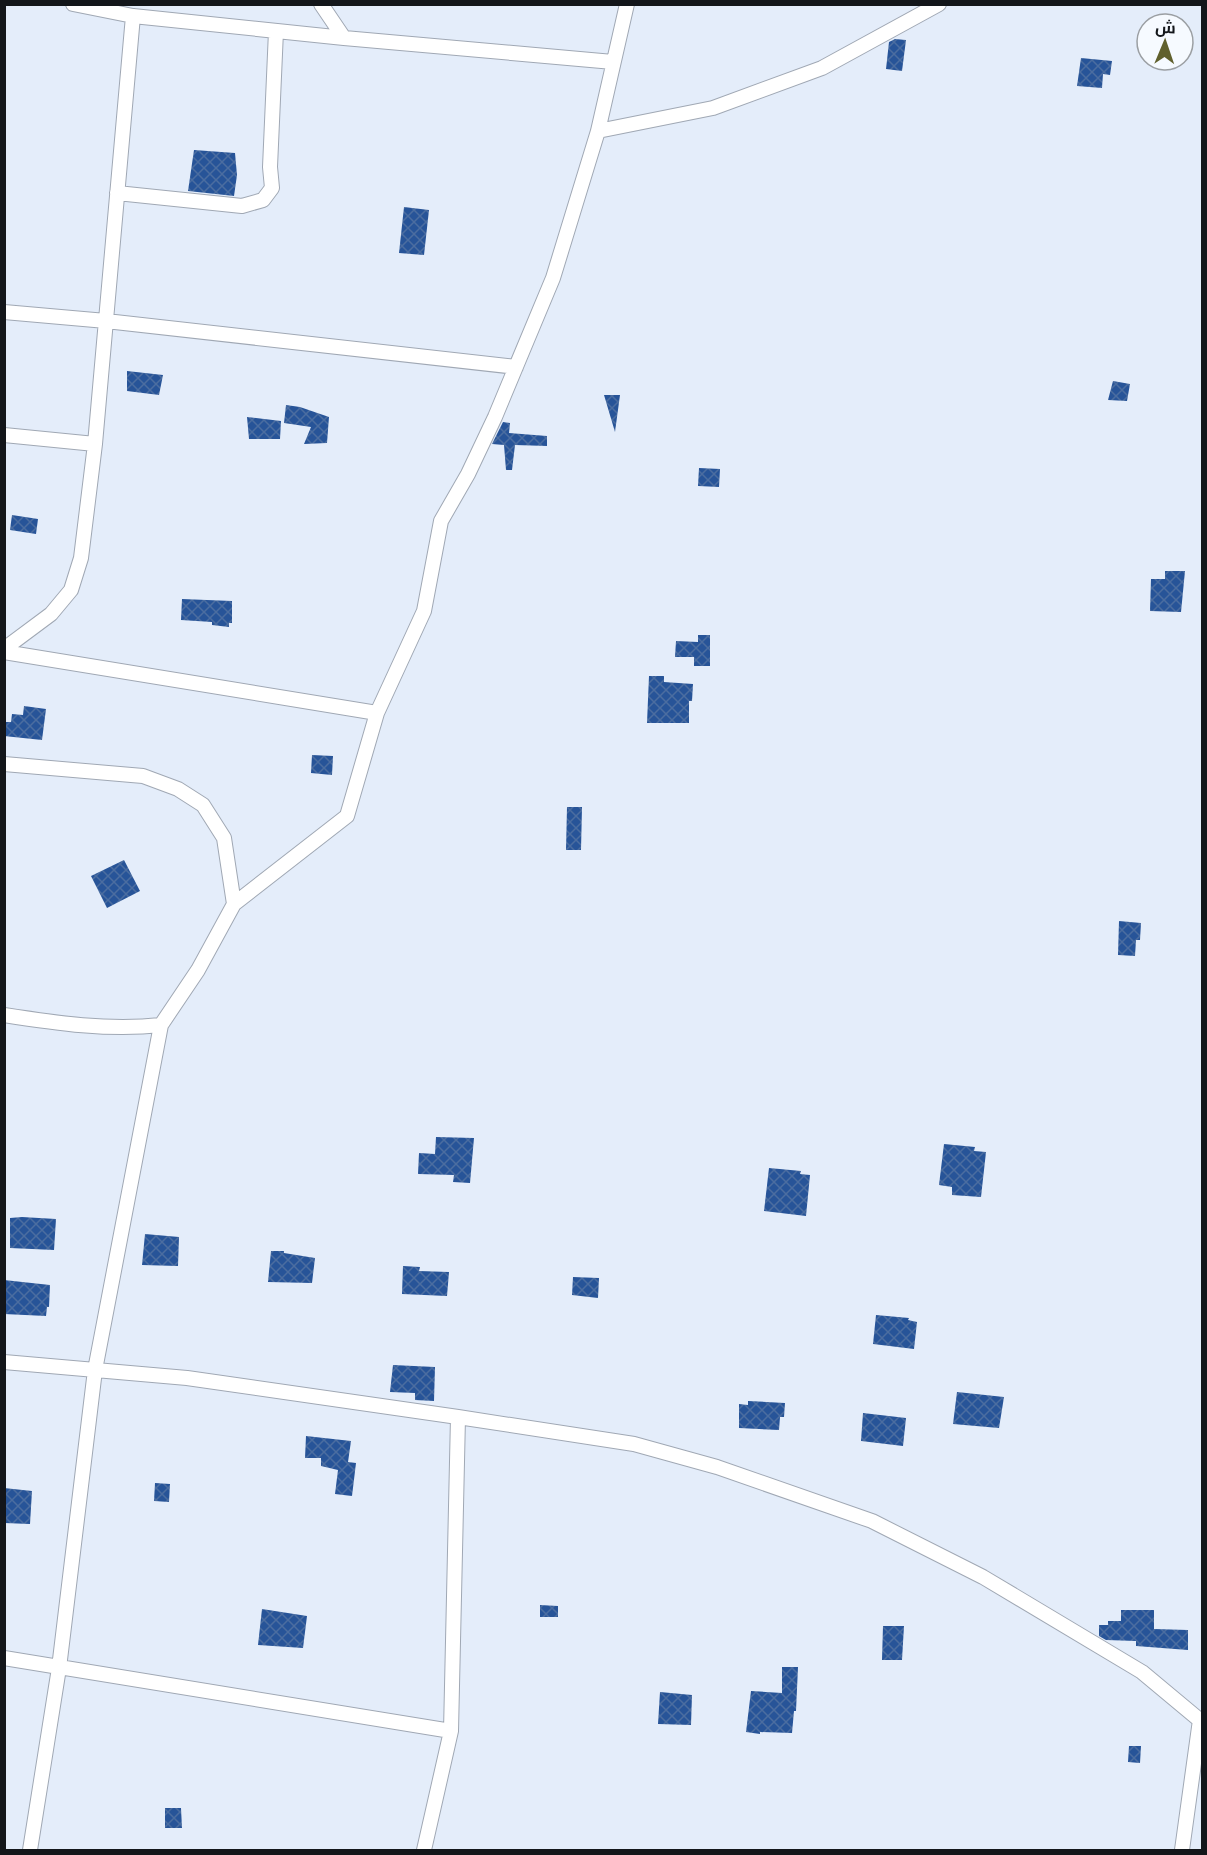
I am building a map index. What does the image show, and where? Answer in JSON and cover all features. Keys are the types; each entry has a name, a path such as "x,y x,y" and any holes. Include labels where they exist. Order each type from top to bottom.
{"street":[{"path":"73,4 133,16 613,62"},
{"path":"321,4 344,38"},
{"path":"30,1851 59,1668 95,1370 161,1025 198,970 234,904 347,816 377,713 424,611 441,521 468,474 553,278 597,131 627,4"},
{"path":"597,131 713,108 822,68 939,4"},
{"path":"4,651 51,614 71,590 81,558 95,444 133,16"},
{"path":"117,193 242,206 263,200 272,188 270,167 276,31"},
{"path":"4,312 106,321 516,367"},
{"path":"4,435 95,444"},
{"path":"4,651 377,713"},
{"path":"4,764 143,776 178,789 203,805 224,838 234,904"},
{"path":"4,1014 47,1021 125,1027 161,1025"},
{"path":"4,1362 197,1379 634,1444 717,1467 872,1521 983,1577 1142,1672 1202,1721 1182,1851"},
{"path":"424,1851 451,1731 458,1417"},
{"path":"4,1658 451,1731"}],"building":[{"path":"895,39 906,40 902,71 886,69 889,42"},
{"path":"1081,58 1112,61 1110,75 1103,74 1102,88 1077,86"},
{"path":"194,150 235,153 237,175 234,196 188,191"},
{"path":"404,207 429,210 424,255 399,253"},
{"path":"127,371 163,375 159,395 127,391"},
{"path":"1113,381 1130,384 1127,401 1108,400"},
{"path":"604,395 620,395 615,432"},
{"path":"286,405 300,407 329,417 327,443 304,444 311,427 284,423"},
{"path":"247,417 281,421 280,439 249,439"},
{"path":"503,422 510,423 509,433 547,436 547,446 515,445 512,470 506,470 504,445 492,444"},
{"path":"699,468 720,469 719,487 698,486"},
{"path":"12,515 38,519 36,534 10,530"},
{"path":"1165,571 1185,571 1181,612 1150,611 1151,579 1165,579"},
{"path":"182,599 232,601 232,623 229,623 229,627 212,625 212,622 181,620"},
{"path":"698,635 710,635 710,666 694,666 694,657 675,657 676,641 698,642"},
{"path":"649,676 664,676 664,682 693,684 692,701 689,701 689,723 647,723"},
{"path":"24,706 46,709 42,740 4,736 4,722 11,722 12,714 23,715"},
{"path":"312,755 333,756 332,775 311,773"},
{"path":"567,807 582,807 581,850 566,850"},
{"path":"124,860 140,891 107,908 91,876"},
{"path":"1119,921 1141,923 1140,940 1136,940 1135,956 1118,955"},
{"path":"436,1137 474,1138 470,1183 453,1182 454,1175 418,1174 419,1153 435,1154"},
{"path":"944,1144 975,1147 974,1151 986,1152 981,1197 952,1195 952,1187 939,1185"},
{"path":"769,1168 801,1171 800,1174 810,1175 806,1216 764,1211"},
{"path":"10,1218 56,1219 54,1250 10,1248"},
{"path":"145,1234 179,1237 178,1266 142,1265"},
{"path":"271,1251 284,1251 284,1253 315,1258 312,1283 268,1282"},
{"path":"403,1266 420,1267 419,1271 449,1272 447,1296 402,1294"},
{"path":"573,1277 599,1278 598,1298 572,1295"},
{"path":"4,1280 50,1285 49,1307 47,1307 46,1316 4,1314"},
{"path":"876,1315 909,1318 908,1320 917,1322 914,1349 873,1344"},
{"path":"393,1365 435,1367 434,1401 415,1400 415,1393 390,1392"},
{"path":"957,1392 1004,1397 999,1428 953,1424"},
{"path":"748,1401 785,1403 784,1417 780,1417 779,1430 739,1428 739,1404 748,1405"},
{"path":"863,1413 906,1418 903,1446 861,1441"},
{"path":"306,1436 351,1441 348,1462 356,1463 352,1496 335,1494 338,1470 321,1466 321,1458 305,1458"},
{"path":"155,1483 170,1484 169,1502 154,1501"},
{"path":"4,1488 32,1491 30,1524 4,1523"},
{"path":"540,1605 558,1606 558,1617 540,1617"},
{"path":"262,1609 307,1616 303,1648 258,1645"},
{"path":"1121,1610 1154,1610 1154,1629 1188,1630 1188,1650 1136,1646 1136,1641 1106,1640 1099,1636 1099,1625 1108,1625 1108,1621 1121,1621"},
{"path":"883,1626 904,1626 902,1660 882,1660"},
{"path":"782,1667 798,1667 796,1711 794,1711 792,1733 746,1732 751,1691 782,1693"},
{"path":"660,1692 692,1695 691,1725 658,1724"},
{"path":"1129,1746 1141,1746 1140,1763 1128,1762"},
{"path":"165,1808 181,1808 182,1828 165,1828"}]}
